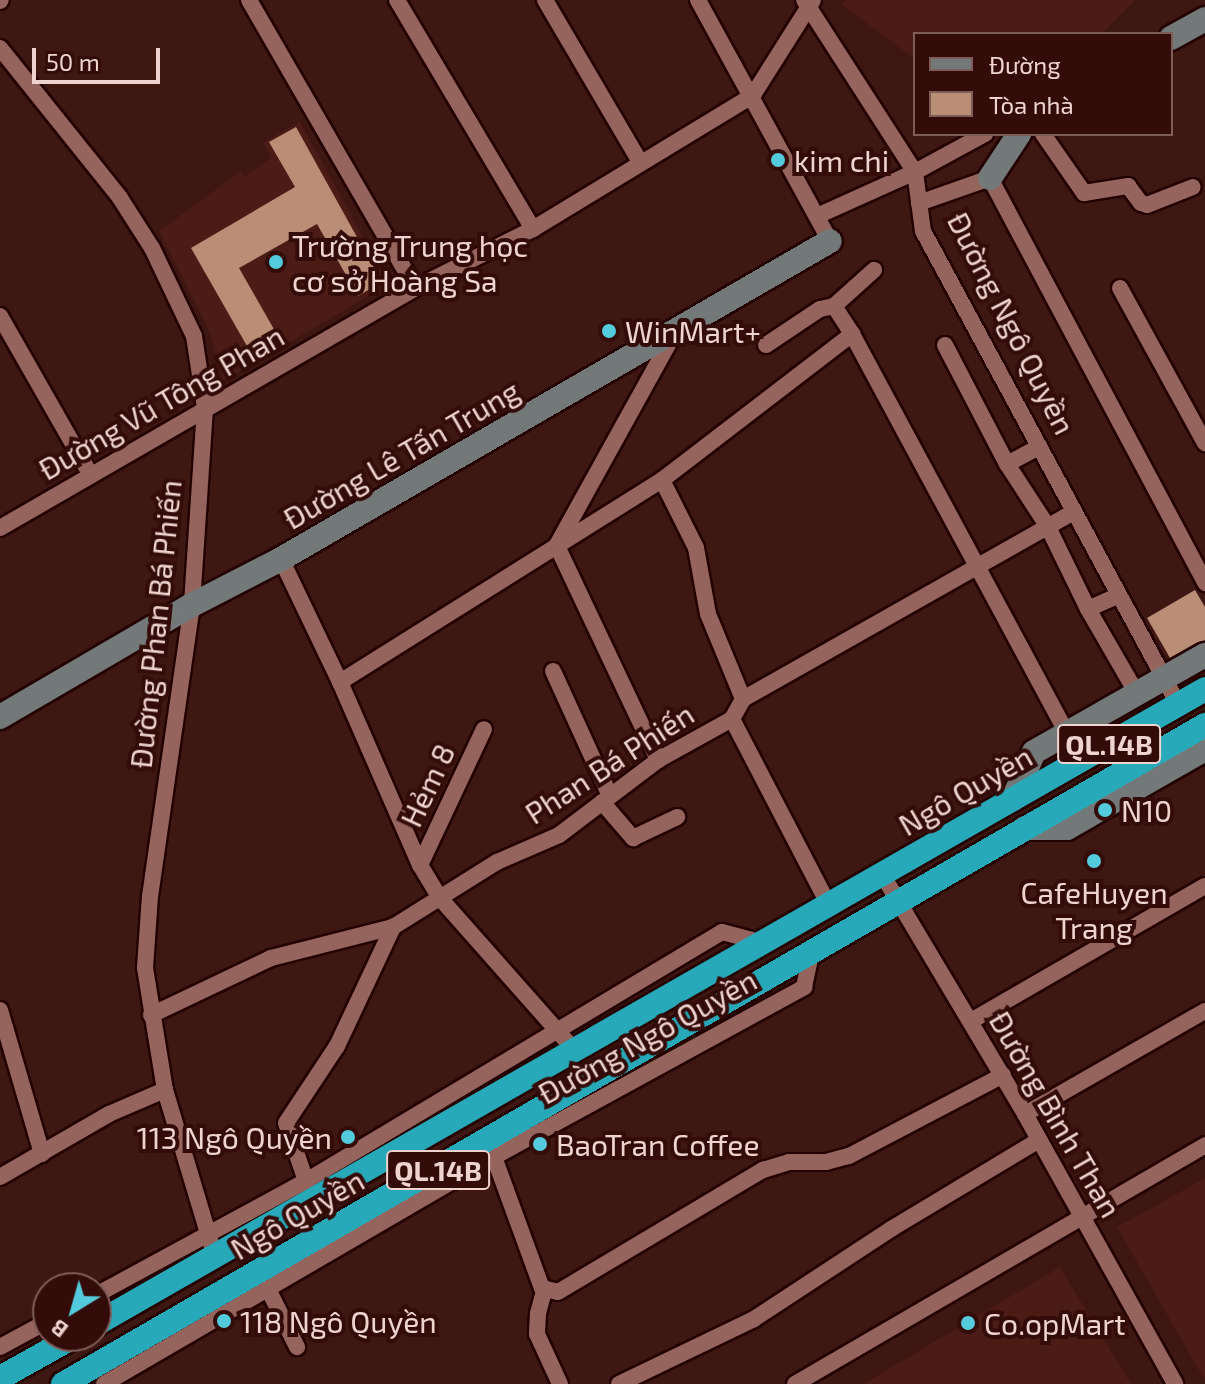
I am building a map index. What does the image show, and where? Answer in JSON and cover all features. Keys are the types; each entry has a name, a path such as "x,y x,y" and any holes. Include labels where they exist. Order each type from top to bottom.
{"highway":[{"name":"Ngô Quyền","path":"882,874 1205,689"},
{"name":"QL.14B","path":"811,953 1205,725"},
{"name":"Đường Ngô Quyền","path":"764,943 882,874"},
{"name":"Ngô Quyền","path":"112,1315 764,943"},
{"name":"Ngô Quyền","path":"63,1384 811,953"},
{"path":"0,1378 46,1352"}],"street":[{"path":"249,0 415,288"},
{"path":"397,0 533,229"},
{"path":"545,0 640,162"},
{"path":"698,0 753,95 830,241"},
{"name":"Đường Vũ Tông Phan","path":"0,528 415,288 533,229 753,95 809,2"},
{"name":"Đường Ngô Quyền","path":"809,2 915,172 923,231 1178,704"},
{"path":"1173,37 1205,19"},
{"name":"Đường Phan Bá Phiến","path":"0,48 120,198 152,248 194,336 205,408 192,605 150,896 145,968 165,1090 215,1257"},
{"path":"817,216 915,172 981,136"},
{"path":"919,203 990,178 1018,136"},
{"path":"1044,136 1084,193 1128,186 1141,203 1147,205 1193,187"},
{"name":"Đường Ngô Quyền","path":"990,178 1205,583"},
{"name":"Đường Lê Tấn Trung","path":"0,717 192,605 281,559 674,334 830,241"},
{"path":"766,345 820,309 834,306 874,270"},
{"path":"1120,288 1205,443"},
{"path":"834,306 852,334 1067,734"},
{"path":"0,316 90,474"},
{"path":"557,546 674,334"},
{"path":"340,682 662,480 852,334"},
{"path":"945,345 1007,464 1048,527 1088,609 1137,694"},
{"path":"1007,464 1039,447"},
{"path":"662,480 696,548 708,614 743,699 1074,512"},
{"path":"557,546 658,760"},
{"name":"Đường Ngô Quyền","path":"281,559 340,682 420,865 439,897 576,1052"},
{"path":"1088,609 1119,595"},
{"path":"1013,799 1034,752 1205,655"},
{"path":"553,671 606,799 633,838 677,817"},
{"name":"Phan Bá Phiến","path":"151,1015 271,958 393,927 497,862 559,835 658,760 732,719 743,699"},
{"path":"732,719 829,905"},
{"name":"Hẻm 8","path":"420,865 484,729"},
{"path":"1025,828 1067,828 1205,749"},
{"name":"Đường Bình Than","path":"882,874 1003,1075 1175,1384"},
{"path":"971,1021 1205,886"},
{"path":"306,1181 286,1123 337,1046 393,927"},
{"name":"Đường Ngô Quyền","path":"112,1286 306,1181 722,932 764,943"},
{"name":"Đường Ngô Quyền","path":"104,1384 494,1157 804,987 811,953"},
{"path":"0,1010 42,1154"},
{"path":"1025,1114 1205,1011"},
{"path":"544,1291 558,1292 763,1170 789,1162 826,1162 849,1156 1003,1075"},
{"path":"0,1177 109,1114 165,1090"},
{"path":"619,1384 754,1319 891,1229 1039,1140"},
{"path":"795,1384 1205,1145"},
{"path":"494,1157 544,1291 537,1334 560,1384"},
{"path":"268,1289 297,1347"},
{"path":"0,1347 32,1330"}],"shaded area":[{"path":"847,0 1135,0 1103,32 913,32 913,58 842,5"},
{"name":"Trường Trung học cơ sở Hoàng Sa","path":"300,122 389,284 223,381 209,331 159,231 241,171 245,176 271,158 263,143"},
{"path":"1205,1178 1205,1381 1117,1227"},
{"path":"1060,1267 1131,1384 863,1384"}],"building":[{"path":"296,127 378,275 372,279 375,286 358,296 317,224 239,268 275,331 247,346 191,248 295,187 269,142"},
{"path":"1195,590 1205,607 1205,640 1170,658 1147,618"}],"place":[{"name":"kim chi","path":"778,160"},
{"name":"Trường Trung học cơ sở Hoàng Sa","path":"276,262"},
{"name":"WinMart+","path":"609,331"},
{"name":"N10","path":"1105,810"},
{"name":"CafeHuyen Trang","path":"1094,861"},
{"name":"113 Ngô Quyền","path":"348,1137"},
{"name":"BaoTran Coffee","path":"540,1144"},
{"name":"118 Ngô Quyền","path":"224,1321"},
{"name":"Co.opMart","path":"968,1323"}]}
